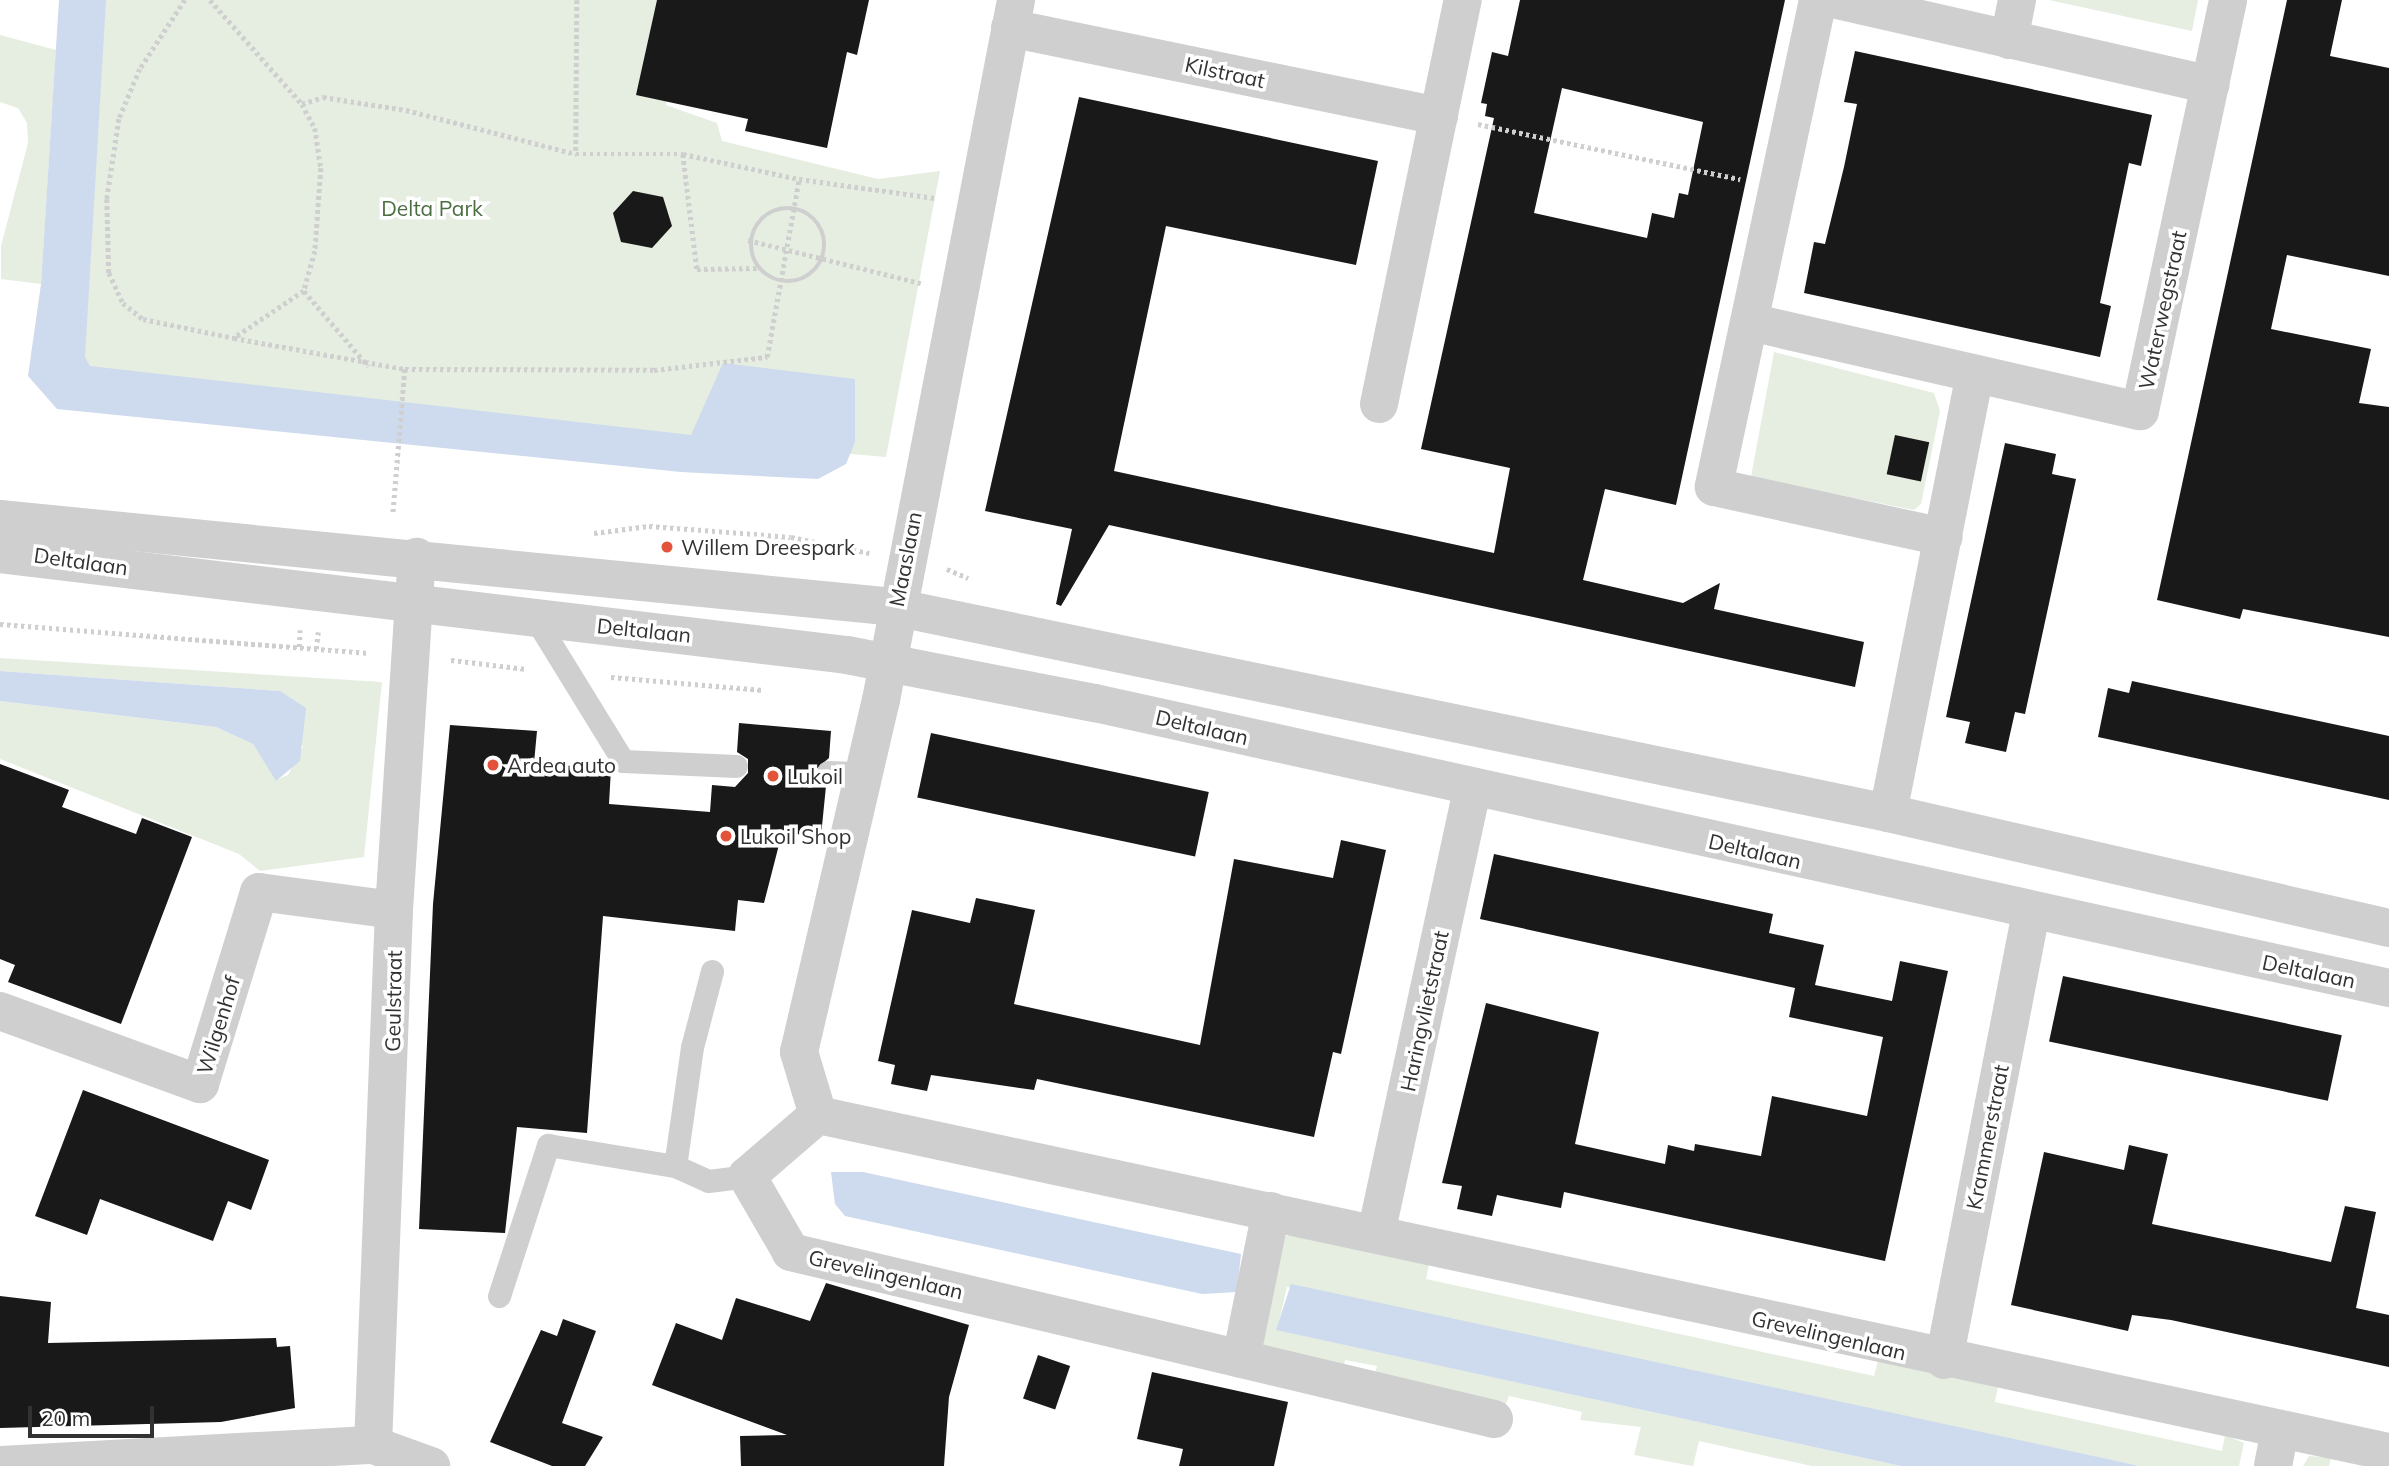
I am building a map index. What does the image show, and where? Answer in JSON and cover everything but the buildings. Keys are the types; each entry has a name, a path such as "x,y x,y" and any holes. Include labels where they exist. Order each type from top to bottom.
{"street":[{"path":"1379,404 1463,0"},
{"path":"1818,0 1714,486 1944,537"},
{"path":"1837,0 2210,85"},
{"path":"2009,40 2017,0"},
{"name":"Waterwegstraat","path":"1750,322 2140,411 2228,0"},
{"name":"Kilstraat","path":"1013,14 1439,116"},
{"name":"Maaslaan","path":"818,1115 799,1052 845,773 887,664 894,607 1013,14"},
{"path":"1888,813 1975,373"},
{"name":"Deltalaan","path":"0,519 417,557 667,589 894,607 1888,813 2389,928"},
{"name":"Deltalaan","path":"0,554 415,607 535,618 887,664 1473,788 2031,914 2389,988"},
{"name":"Geulstraat","path":"373,1445 394,910 417,557"},
{"name":"Haringvlietstraat","path":"1376,1234 1473,788"},
{"name":"Wilgenhof","path":"0,1011 200,1084 259,892 394,910"},
{"name":"Krammerstraat","path":"1944,1360 2031,914"},
{"path":"747,1176 818,1115"},
{"name":"Grevelingenlaan","path":"818,1115 1271,1211 1944,1360 2277,1448 2389,1452"},
{"name":"Grevelingenlaan","path":"747,1176 791,1252 1494,1419"},
{"path":"1241,1359 1271,1211"},
{"path":"7,1465 373,1445 431,1466"}],"lane":[{"path":"535,618 624,761 736,766"},
{"path":"675,1166 692,1047 712,971"},
{"path":"499,1296 548,1144 675,1166 708,1181 747,1176"}],"path":[{"path":"186,0 140,69 119,119 107,199 108,273 122,303 143,319 369,366 405,369 654,370 767,357 797,205 799,179"},
{"path":"210,0 302,104 315,128 321,168 315,251 304,291 234,338"},
{"path":"576,154 577,0"},
{"path":"302,104 323,97 406,110 576,154 683,154 799,179 976,202"},
{"path":"1439,116 1778,187"},
{"path":"683,154 697,269 760,268"},
{"path":"748,240 763,214 797,205"},
{"path":"781,286 813,275 822,253 822,227 797,205"},
{"path":"748,240 760,268 781,286"},
{"path":"748,240 822,253 958,294"},
{"path":"304,291 369,366"},
{"path":"393,521 405,369"}],"green space":[{"name":"Delta Park","path":"72,0 679,0 666,105 717,123 722,141 878,179 940,171 886,457 36,383"},
{"path":"2049,0 2198,0 2192,31"},
{"path":"0,35 56,50 41,284 1,279 1,246 28,143 27,123 18,108 0,102"},
{"path":"1774,352 1934,393 1940,411 1921,504 1914,510 1751,477"},
{"path":"0,658 382,682 364,857 260,871 239,854 0,759 0,701 216,727 253,744 276,780 288,775 303,747 280,691 0,671"},
{"path":"1289,1235 1429,1264 1426,1279 1874,1376 1878,1360 1998,1386 1995,1402 2222,1451 2225,1435 2244,1443 2239,1466 2140,1466 1287,1287 1277,1330 1901,1466 1812,1466 1699,1441 1693,1466 1634,1455 1641,1427 1580,1420 1582,1412 1509,1396 1506,1404 1374,1376 1377,1366 1345,1360 1343,1370 1271,1355 1257,1336 1283,1237"},
{"path":"2309,1456 2331,1458 2329,1466 2303,1466"}],"water":[{"path":"59,0 106,0 85,357 90,366 691,435 723,363 855,379 855,442 846,464 818,479 681,472 57,409 28,376 41,284"},
{"path":"0,671 280,691 306,708 300,761 276,781 253,744 216,727 0,701"},
{"path":"831,1172 863,1172 1241,1254 1237,1292 1202,1294 845,1216 835,1204"},
{"path":"1291,1284 2140,1466 1901,1466 1276,1330"}],"place":[{"name":"Willem Dreespark","path":"667,547"},
{"name":"Ardea auto","path":"493,765"},
{"name":"Lukoil","path":"773,776"},
{"name":"Lukoil Shop","path":"726,836"}]}
